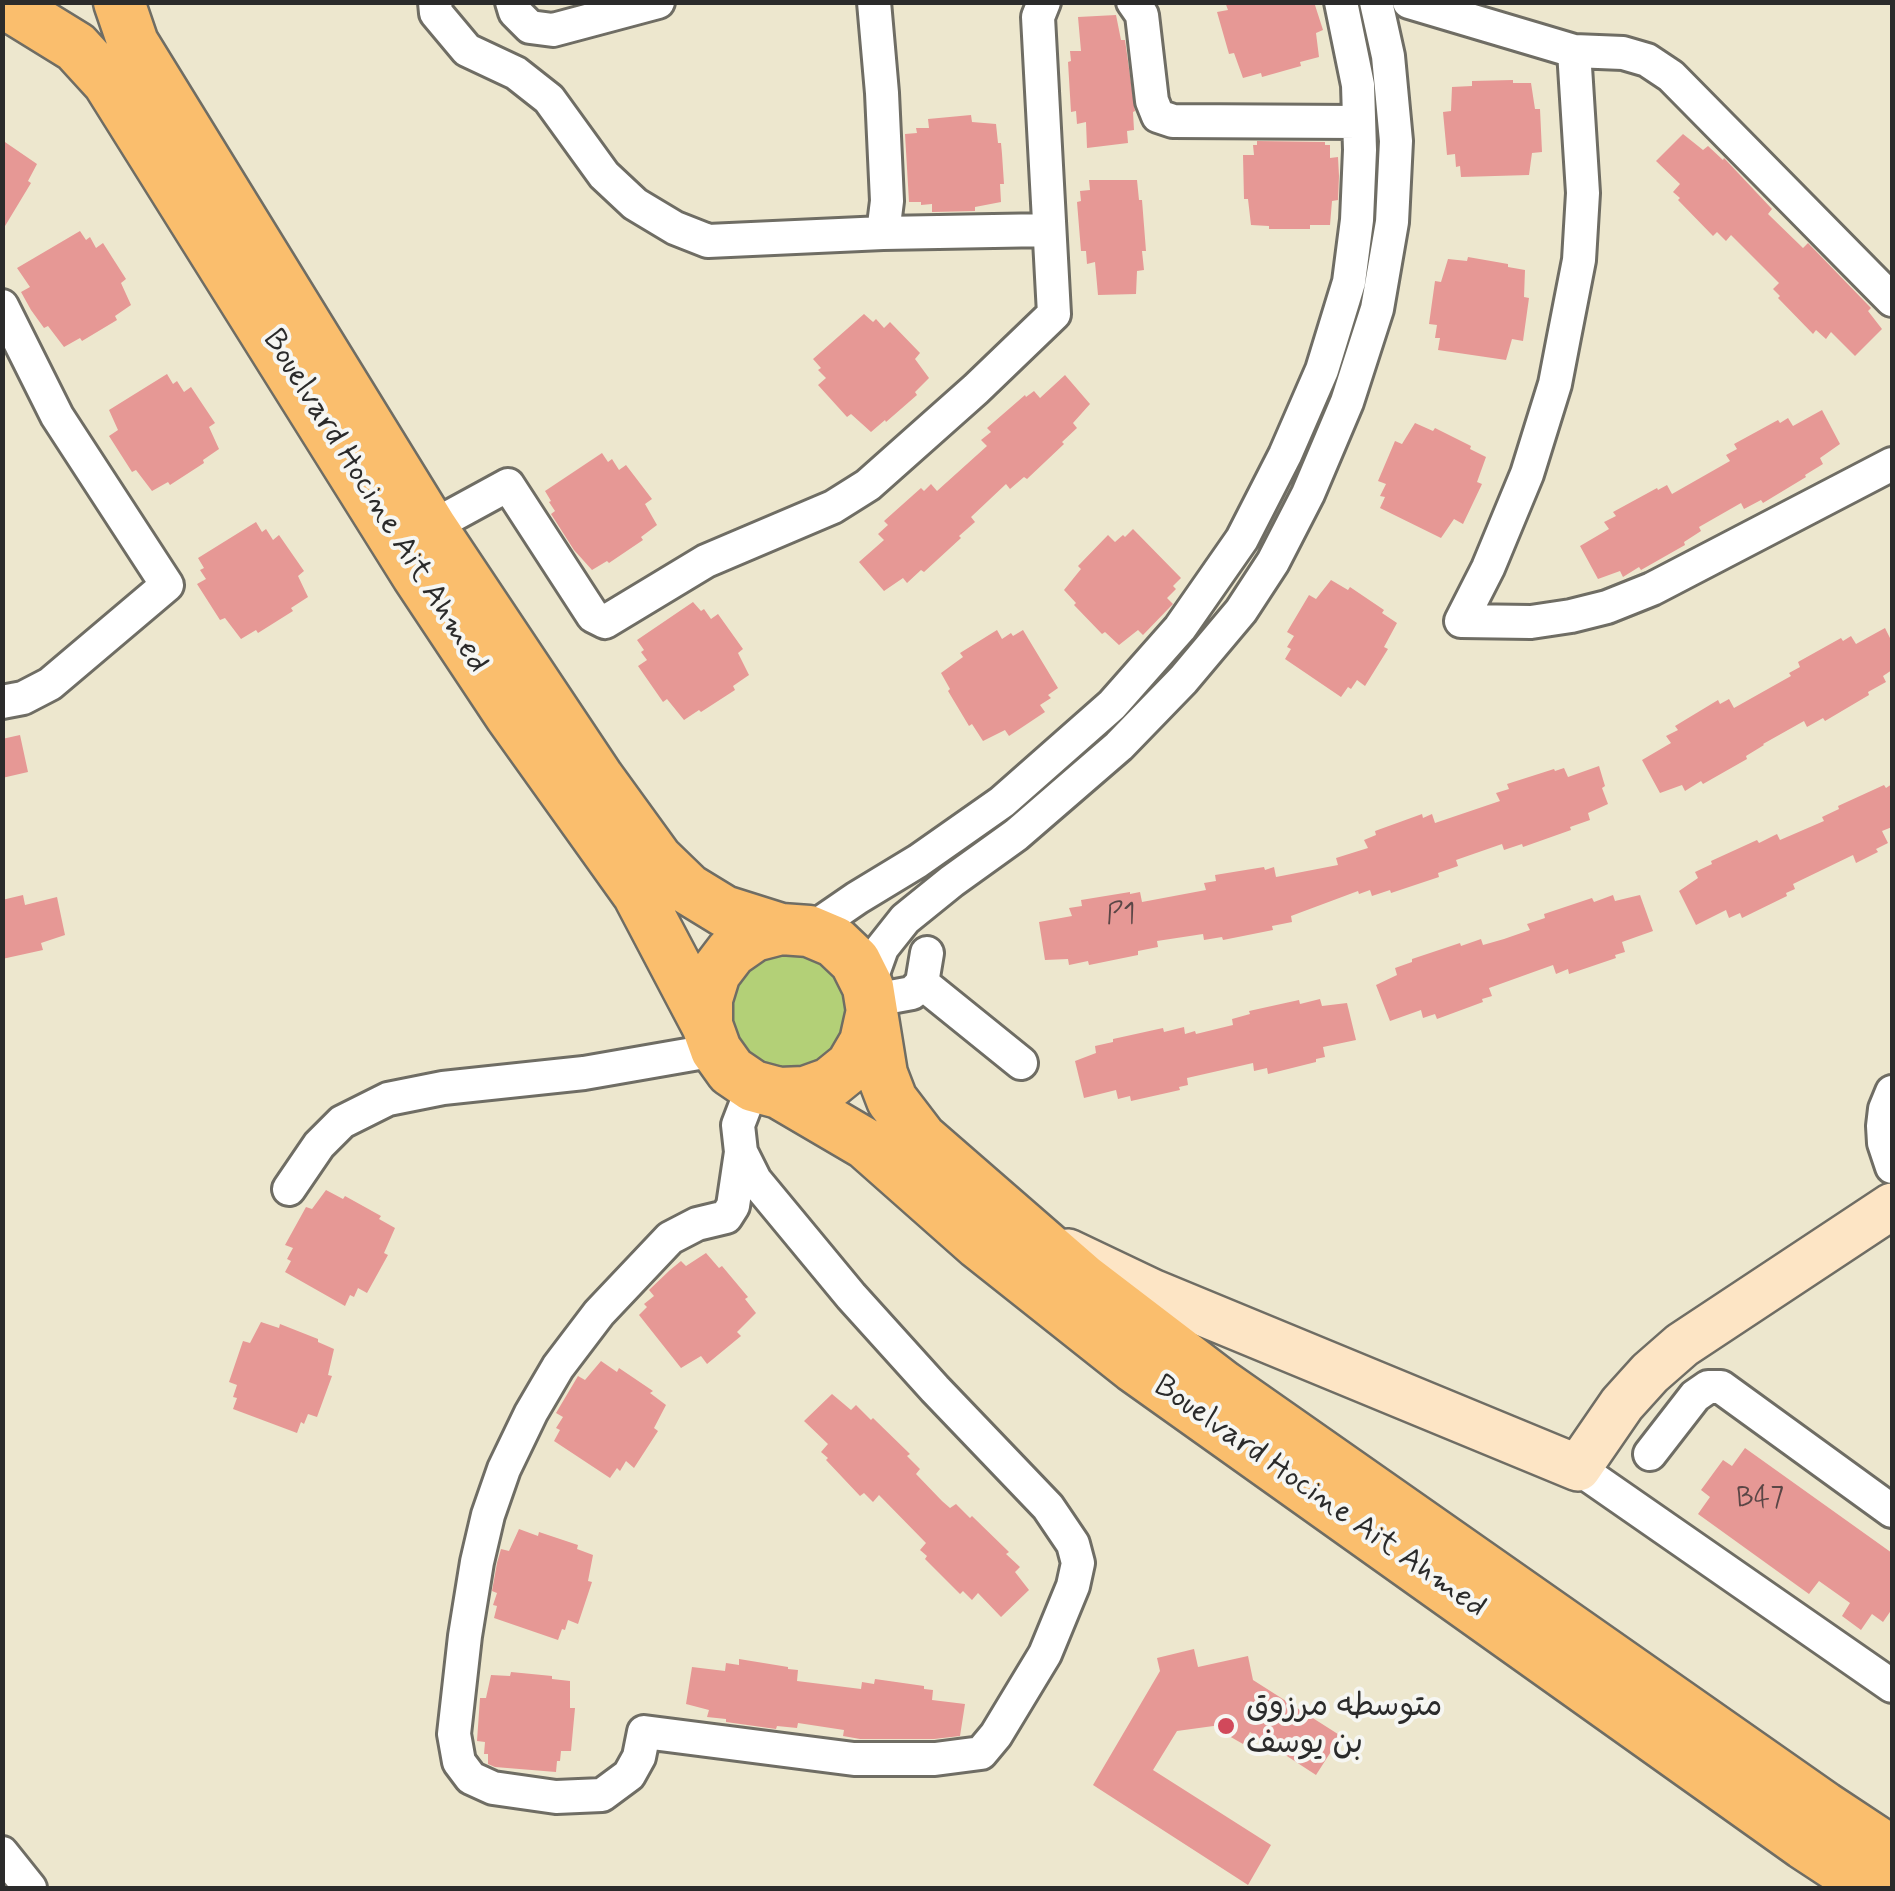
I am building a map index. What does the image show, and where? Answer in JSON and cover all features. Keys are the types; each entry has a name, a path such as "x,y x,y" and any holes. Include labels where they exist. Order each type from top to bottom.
{"main road":[{"path":"6,5 41,12 71,7 78,2"},
{"path":"119,2 133,43 431,526 566,732 658,859 688,889 724,911 834,942 855,962 869,1001 882,1074 892,1100 921,1138 1083,1279 1223,1386 1892,1852"},
{"name":"Bouelvard Hocine Ait Ahmed","path":"6,5 76,47 108,82 417,576 638,894 711,1038"},
{"path":"795,930 754,936 731,952 715,973 707,998 711,1038 732,1071 766,1090 805,1092 830,1083 850,1066 865,1042 869,1001"},
{"name":"Bouelvard Hocine Ait Ahmed","path":"766,1090 866,1144 979,1244 1134,1367 1871,1888"}],"street":[{"path":"435,2 436,13 468,50 516,73 549,99 604,175 635,204 675,228 708,241 1049,230"},
{"path":"512,2 514,12 530,27 553,30 658,2"},
{"path":"874,2 887,201 883,233"},
{"path":"431,526 508,485 594,616 605,622 706,561 833,507 868,485 1054,314 1038,17 1044,2"},
{"path":"1133,2 1142,15 1152,102 1158,116 1174,122 1359,122"},
{"path":"795,930 918,861 1002,802 1112,704 1180,628 1242,540 1286,455 1322,370 1349,282 1360,150 1358,85 1341,2"},
{"path":"1021,1063 924,968 912,993 869,1001 882,948 905,919 1016,835 1119,746 1183,680 1241,611 1282,545 1348,402 1377,309 1392,222 1396,141 1388,56 1376,2"},
{"path":"1409,2 1574,51 1623,54 1647,60 1671,76 1892,300"},
{"path":"1574,51 1584,193 1579,260 1555,384 1527,474 1461,621 1531,622 1607,607 1652,589 1892,464"},
{"path":"2,306 58,416 167,585 50,684 23,698 2,702"},
{"path":"289,1188 319,1145 342,1122 388,1099 443,1088 584,1074 711,1038"},
{"path":"742,1152 732,1206 726,1217 697,1224 670,1238 599,1313 558,1367 531,1412 504,1470 488,1514 478,1562 464,1636 454,1734 459,1762 470,1778 493,1788 556,1797 602,1795 630,1776 644,1732 854,1759 981,1753 1045,1654 1073,1586 1078,1563 1073,1544 1048,1506 851,1296 756,1180 742,1152 738,1125 766,1090"},
{"path":"1892,1092 1883,1126 1892,1168"},
{"path":"1578,1468 1622,1404 1682,1345 1892,1206"},
{"path":"1036,1238 1152,1292 1578,1468 1892,1686"},
{"path":"1650,1454 1700,1391 1714,1386 1892,1511"},
{"path":"2,1853 30,1888"}],"green space":[{"path":"798,946 848,981 846,1043 796,1076 765,1072 726,1028 740,968"}],"building":[{"path":"1225,2 1314,2 1323,30 1316,33 1319,57 1262,77 1261,73 1243,78 1234,53 1229,54 1217,12 1228,10"},
{"path":"1116,15 1121,40 1125,40 1134,130 1127,131 1128,143 1087,148 1086,122 1077,124 1076,111 1071,112 1070,51 1081,51 1078,17"},
{"path":"1472,81 1531,83 1535,109 1540,109 1542,152 1532,153 1529,175 1461,177 1455,154 1447,155 1443,112 1451,111 1452,87 1472,86"},
{"path":"971,115 972,122 996,124 1004,184 1000,184 1001,202 975,207 975,211 932,212 932,204 909,202 905,134 917,133 916,128 929,128 928,119"},
{"path":"1683,134 1703,150 1708,146 1724,158 1772,209 1768,214 1803,248 1808,243 1871,308 1868,311 1882,329 1855,356 1831,332 1826,339 1816,330 1813,334 1778,298 1773,289 1779,283 1731,235 1726,241 1717,232 1713,236 1678,200 1673,192 1680,184 1656,161"},
{"path":"2,140 37,164 28,181 31,183 2,231"},
{"path":"1257,141 1330,145 1330,158 1338,157 1339,176 1338,200 1332,201 1330,225 1269,229 1251,225 1248,199 1244,199 1243,155 1254,155 1253,145"},
{"path":"1089,180 1137,180 1146,251 1142,251 1144,270 1137,271 1136,294 1098,295 1095,262 1087,264 1086,251 1081,251 1077,202 1081,201 1080,191 1090,190"},
{"path":"80,231 86,240 90,237 96,248 103,243 126,279 121,283 131,305 115,316 117,320 64,347 31,310 21,292 30,287 17,268"},
{"path":"1468,257 1525,270 1524,297 1529,298 1523,341 1512,339 1506,360 1438,350 1437,325 1429,324 1435,281 1441,282 1448,259 1467,261"},
{"path":"864,314 884,328 890,322 920,353 915,359 929,378 915,392 917,395 871,432 851,414 847,417 818,385 826,378 813,359"},
{"path":"167,374 184,392 191,387 215,423 209,427 219,449 170,485 168,482 152,491 136,470 132,472 109,436 118,430 109,410"},
{"path":"1065,375 1090,404 1073,423 1077,428 1064,444 1027,479 1024,477 1010,489 1006,484 971,517 975,522 961,538 924,572 921,570 907,583 903,578 884,591 859,562 884,540 878,534 888,525 884,521 921,488 924,491 931,484 937,491 987,446 981,440 991,432 987,428 1025,395 1034,391 1040,398"},
{"path":"1822,410 1840,444 1820,458 1823,464 1806,477 1763,503 1761,500 1744,509 1741,503 1699,527 1701,531 1685,545 1641,570 1639,567 1623,577 1620,571 1598,579 1580,546 1609,529 1604,522 1616,516 1613,512 1657,488 1667,485 1672,494 1730,461 1726,455 1737,449 1734,444 1778,420 1780,423 1788,418 1793,426"},
{"path":"1415,423 1433,431 1435,428 1486,457 1477,482 1482,484 1463,524 1454,519 1441,538 1380,508 1386,484 1378,481 1395,441 1402,444"},
{"path":"602,453 619,470 626,465 652,499 645,504 657,525 641,537 643,540 592,570 551,514 555,511 545,491"},
{"path":"256,522 273,540 279,535 304,571 298,576 308,597 258,633 256,630 241,639 225,618 220,620 197,584 206,579 198,558"},
{"path":"1133,529 1181,578 1167,598 1173,604 1143,635 1138,630 1119,645 1105,632 1102,634 1064,590 1081,569 1078,566 1108,535 1115,542"},
{"path":"1331,580 1348,590 1350,587 1397,623 1384,647 1388,649 1365,686 1357,680 1341,697 1285,659 1294,636 1287,632 1309,595 1316,599"},
{"path":"693,602 711,619 718,614 743,649 738,653 749,675 733,686 735,690 684,720 667,699 663,702 638,666 647,660 637,640"},
{"path":"1885,628 1892,642 1892,670 1883,676 1886,682 1869,695 1825,721 1823,718 1807,727 1804,721 1703,784 1701,781 1685,791 1682,785 1660,793 1642,760 1671,743 1666,736 1678,730 1675,726 1718,700 1720,704 1729,699 1734,708 1791,676 1789,673 1800,667 1798,662 1841,638 1843,641 1851,636 1856,644"},
{"path":"997,630 1002,639 1023,630 1058,688 1040,705 1045,712 1009,736 1005,730 983,741 972,724 969,726 941,673 963,657 960,653"},
{"path":"20,735 28,772 2,778 2,739"},
{"path":"1599,766 1608,804 1588,813 1590,820 1523,847 1522,844 1504,850 1502,844 1456,860 1458,866 1438,873 1439,877 1391,893 1390,890 1372,896 1370,890 1359,894 1358,891 1291,916 1292,922 1272,926 1273,930 1223,940 1204,940 1203,934 1157,941 1158,947 1138,951 1138,955 1089,965 1088,961 1069,965 1068,959 1045,960 1039,922 1072,916 1069,908 1082,906 1081,900 1140,892 1142,902 1206,890 1204,883 1216,881 1215,875 1274,867 1276,877 1338,865 1336,858 1368,848 1364,840 1376,835 1375,831 1422,814 1423,818 1432,814 1435,823 1500,801 1496,793 1509,789 1507,784 1554,769 1564,768 1568,777"},
{"path":"1892,784 1892,827 1882,831 1888,843 1876,849 1878,852 1856,863 1853,855 1793,884 1795,889 1787,896 1742,918 1740,913 1729,918 1726,910 1696,925 1679,891 1698,878 1695,872 1757,840 1759,843 1777,834 1780,840 1824,821 1822,817 1839,809 1838,806"},
{"path":"23,895 25,905 57,897 65,935 41,943 43,950 2,959 2,900"},
{"path":"1613,895 1615,901 1640,895 1653,931 1622,942 1625,952 1615,955 1616,958 1569,974 1568,969 1556,974 1553,965 1489,988 1492,996 1482,999 1483,1002 1437,1019 1435,1014 1423,1018 1421,1010 1390,1021 1376,985 1397,975 1395,968 1460,943 1461,946 1481,939 1483,945 1504,939 1530,930 1527,924 1545,918 1544,914"},
{"path":"1320,999 1322,1006 1347,1003 1356,1040 1323,1047 1325,1057 1316,1062 1268,1074 1267,1068 1254,1071 1253,1063 1187,1078 1188,1085 1179,1087 1180,1090 1131,1101 1130,1096 1118,1099 1116,1090 1084,1098 1075,1061 1096,1053 1095,1046 1163,1028 1164,1032 1184,1027 1185,1034 1196,1034 1233,1025 1232,1019 1250,1014 1249,1011"},
{"path":"326,1190 343,1199 345,1196 395,1228 384,1253 388,1255 367,1293 358,1288 345,1306 285,1272 293,1248 285,1245 306,1207 312,1209"},
{"path":"706,1253 748,1297 745,1299 756,1313 737,1332 741,1336 707,1364 701,1356 681,1368 639,1315 654,1296 649,1290 670,1270 681,1261 686,1266"},
{"path":"261,1322 279,1328 280,1324 334,1349 328,1375 332,1376 317,1417 308,1414 297,1433 233,1409 237,1385 229,1382 243,1341 250,1343"},
{"path":"601,1361 653,1391 650,1393 666,1405 654,1428 658,1431 634,1468 626,1461 610,1478 554,1441 563,1417 556,1413 578,1376 585,1380"},
{"path":"832,1394 851,1410 856,1405 873,1418 910,1454 907,1456 920,1469 916,1474 942,1501 950,1508 956,1504 972,1516 1009,1552 1006,1554 1020,1567 1015,1572 1029,1590 1001,1617 978,1593 972,1600 963,1591 960,1594 925,1559 927,1556 920,1550 926,1543 879,1495 873,1502 864,1493 860,1496 826,1460 821,1452 828,1444 804,1421"},
{"path":"1745,1448 1892,1553 1892,1609 1883,1622 1872,1614 1861,1630 1842,1616 1850,1603 1819,1581 1809,1594 1698,1514 1710,1497 1701,1490 1723,1460 1732,1466"},
{"path":"519,1529 578,1545 577,1549 593,1555 588,1581 592,1582 578,1624 568,1620 558,1640 494,1618 497,1593 492,1591 497,1563 501,1549 509,1551"},
{"path":"1194,1649 1198,1667 1248,1656 1253,1680 1341,1736 1316,1775 1250,1732 1243,1744 1229,1736 1228,1724 1177,1731 1153,1770 1271,1845 1248,1885 1093,1785 1160,1671 1157,1658"},
{"path":"739,1659 798,1670 797,1681 861,1689 862,1682 874,1684 875,1679 924,1686 933,1690 932,1700 965,1704 960,1736 860,1739 843,1736 844,1730 798,1723 797,1728 776,1729 726,1722 707,1717 709,1710 686,1704 692,1667 725,1671 726,1663 739,1665"},
{"path":"511,1672 570,1681 570,1708 575,1708 571,1751 561,1751 556,1772 495,1767 488,1764 488,1754 484,1754 485,1742 477,1741 480,1698 486,1698 491,1675 510,1676"}],"place":[{"name":"متوسطه مرزوق بن يوسف","path":"1226,1726"}]}
